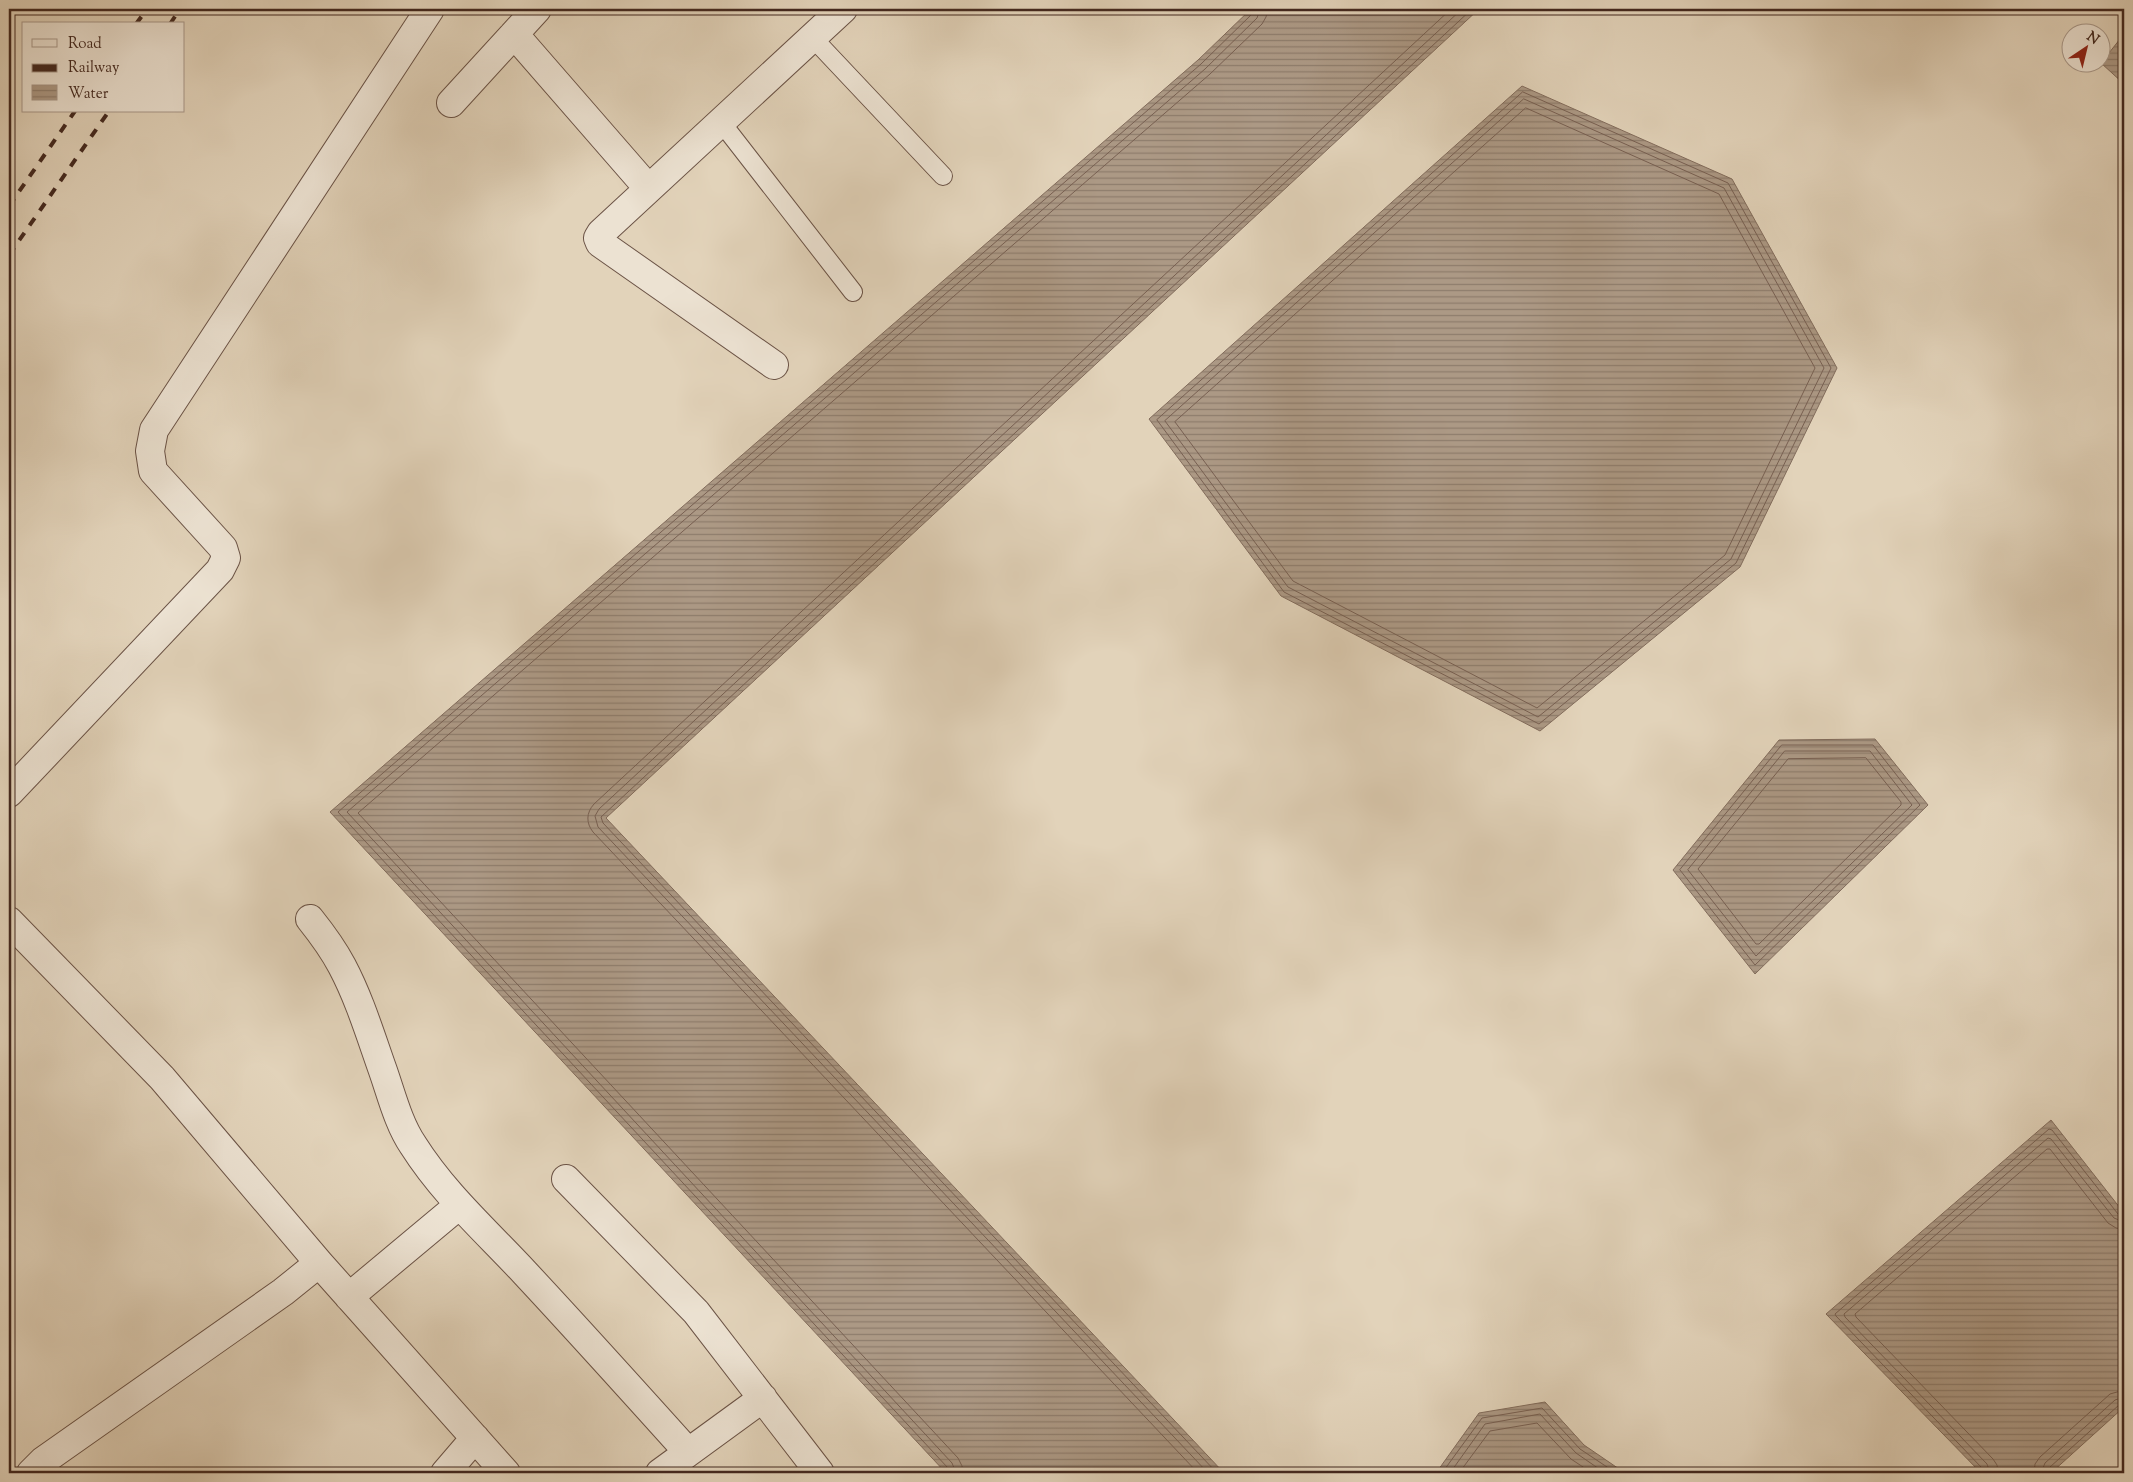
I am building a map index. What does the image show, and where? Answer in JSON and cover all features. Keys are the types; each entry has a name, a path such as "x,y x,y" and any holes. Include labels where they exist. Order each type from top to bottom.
{"street":[{"path":"9,793 220,570 226,558 223,548 153,471 150,451 154,430 430,9"},
{"path":"451,103 536,9"},
{"path":"774,365 600,243 598,238 648,188 843,9"},
{"path":"514,34 648,188"},
{"path":"310,919 343,966 366,1020 394,1102 411,1143 458,1206 473,1218 526,1274 675,1466 763,1398"},
{"path":"9,921 162,1078 319,1264 506,1473"},
{"path":"566,1179 696,1312 820,1473"},
{"path":"349,1297 458,1206"},
{"path":"31,1473 43,1461 275,1298 319,1264"},
{"path":"445,1473 475,1438"}],"lane":[{"path":"812,37 943,176"},
{"path":"721,122 853,292"}],"water":[{"path":"1251,9 1479,9 606,818 1224,1473 946,1473 330,812 1198,60"},
{"path":"2124,34 2124,84 2110,71 2110,52"},
{"path":"1522,86 1732,179 1837,368 1740,567 1540,731 1281,596 1149,419"},
{"path":"1875,739 1928,805 1755,974 1673,870 1779,740"},
{"path":"2051,1120 2124,1213 2124,1407 2051,1473 1981,1473 1826,1314"},
{"path":"1545,1402 1584,1445 1625,1473 1436,1473 1479,1413"}],"railway":[{"path":"137,22 147,9"},
{"path":"171,22 180,9"},
{"path":"9,206 74,112"},
{"path":"9,255 108,112"}]}
